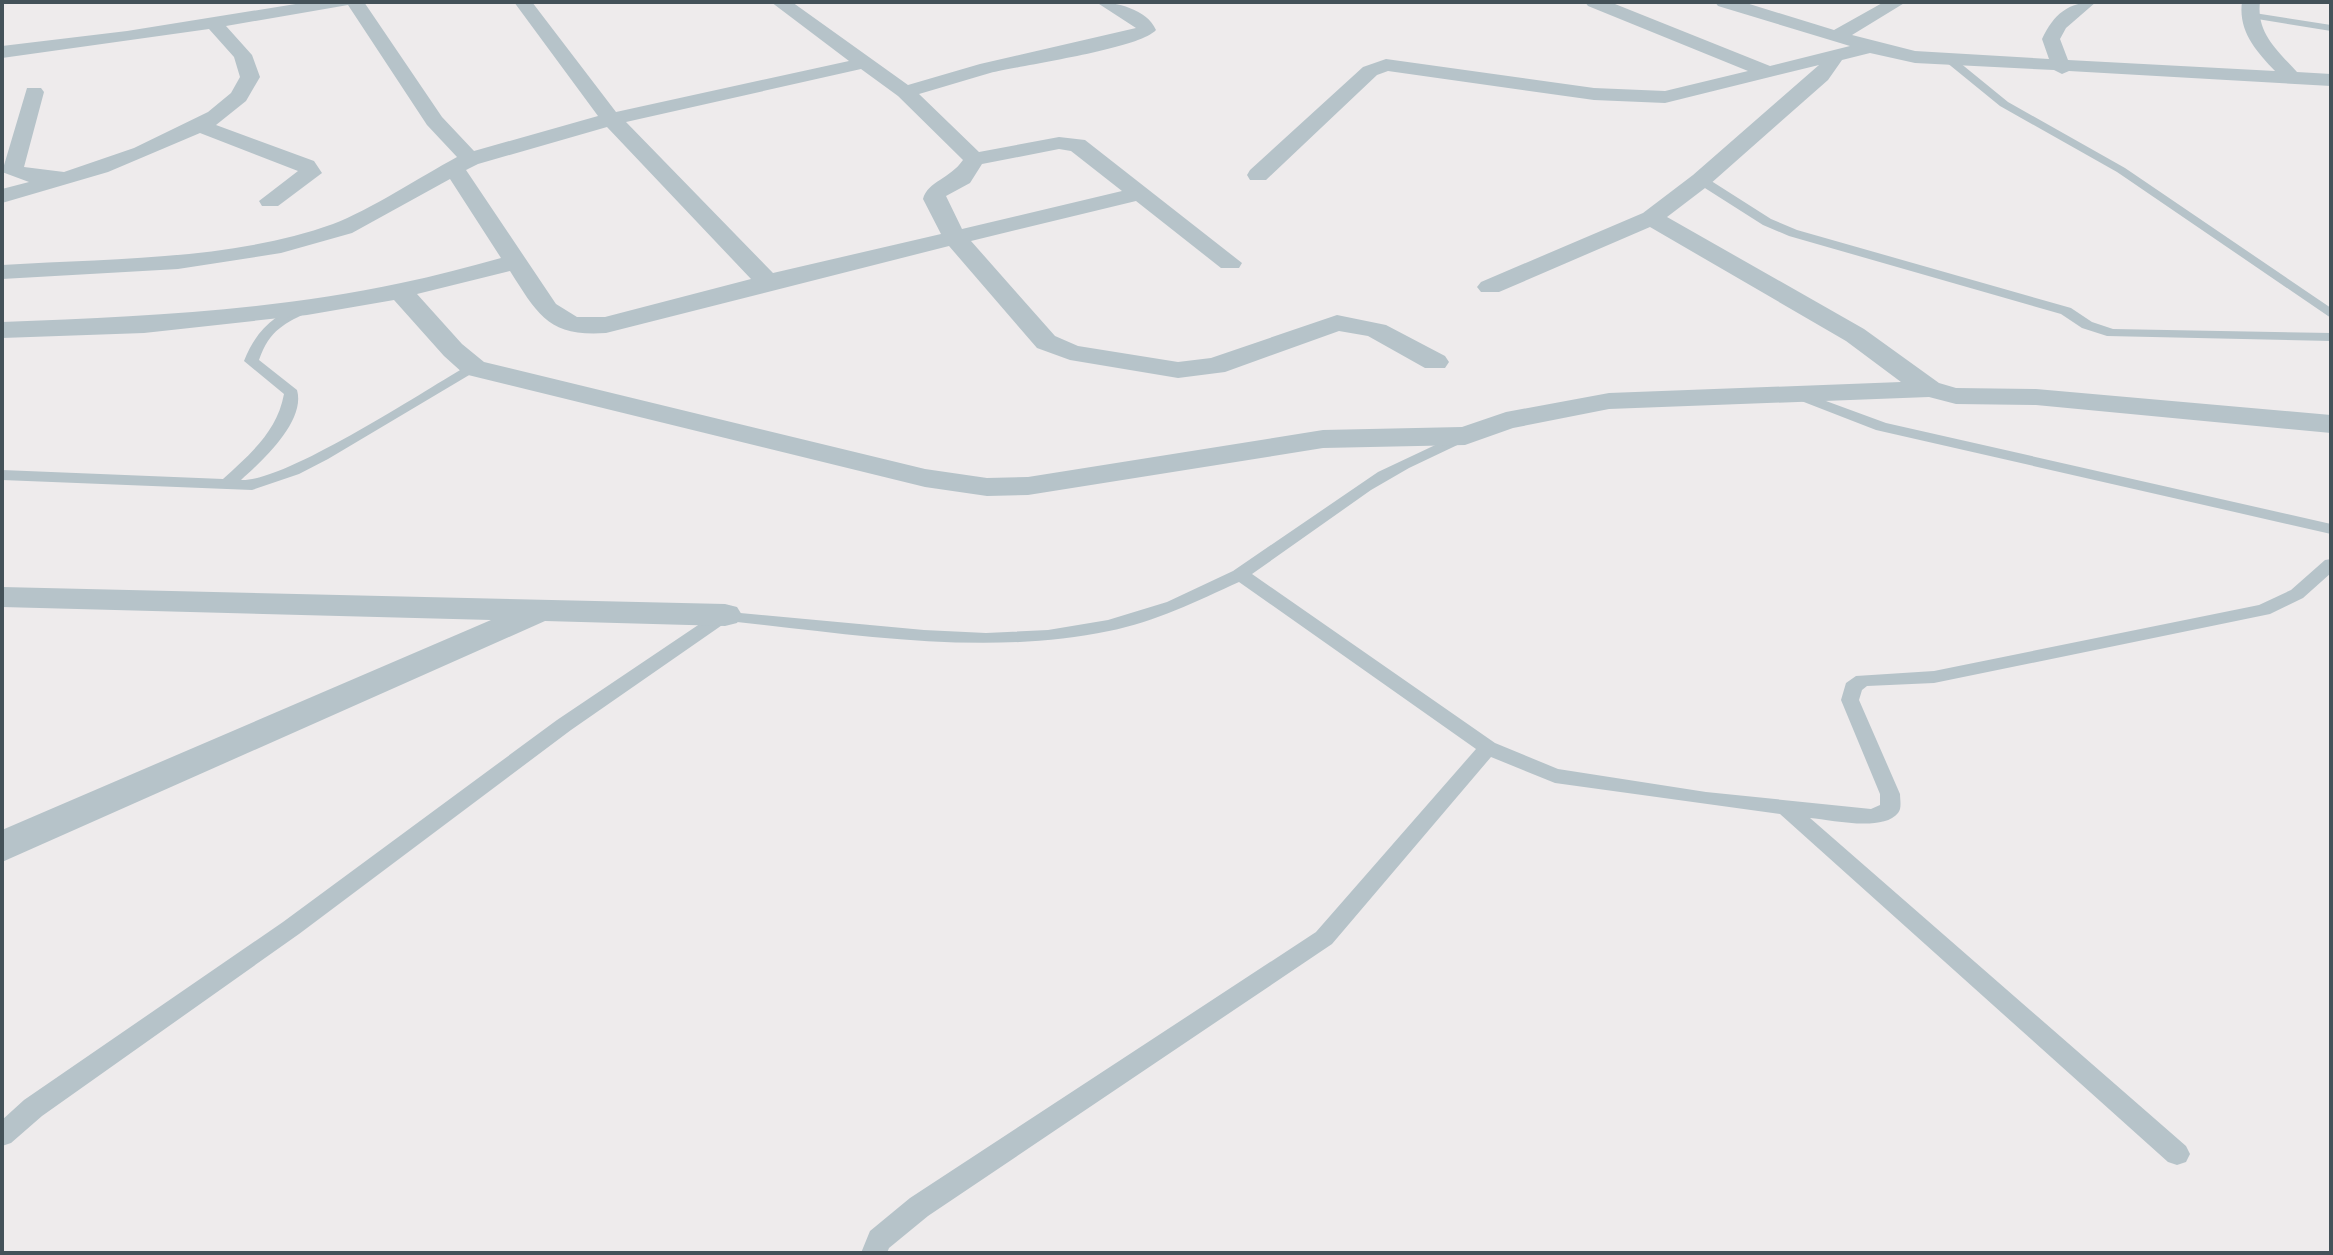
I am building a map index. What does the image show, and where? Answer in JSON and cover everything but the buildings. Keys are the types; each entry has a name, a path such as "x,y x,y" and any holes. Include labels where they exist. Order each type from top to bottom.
{"street":[{"path":"2,52 179,22 213,23 341,2"},
{"path":"355,2 462,163 516,262 547,309 561,323 579,327 606,325 768,282 1138,194"},
{"path":"523,2 611,119 768,282"},
{"path":"780,2 905,92 974,159"},
{"path":"905,92 987,68 1129,37 1147,30 1146,26 1105,2"},
{"path":"1594,2 1771,73"},
{"path":"1724,2 1836,46 1871,47 1905,56 2062,68 2331,80"},
{"path":"1258,175 1370,71 1386,65 1594,94 1636,97 1693,93 1771,73 1836,46 1897,2"},
{"path":"2062,68 2051,39 2058,25 2087,2"},
{"path":"2249,9 2259,40 2291,77"},
{"path":"2,196 150,150 200,126 247,88 251,74 248,61 213,23"},
{"path":"1490,287 1651,218 1701,180 1821,76 1836,46"},
{"path":"2,272 178,262 281,246 344,228 462,163 611,119 864,63"},
{"path":"34,92 12,170 36,177 83,172"},
{"path":"200,126 306,166 311,173 304,181 270,201"},
{"path":"1230,263 1077,145 1069,143 974,159 962,178 936,192 934,199 956,239 1046,342 1070,352 1178,370 1215,366 1337,323 1356,323 1371,326 1435,362"},
{"path":"1651,218 1855,335 1929,389"},
{"path":"2,330 144,325 307,307 400,291 516,262"},
{"path":"400,291 453,350 474,368 925,478 987,487 1028,486 1323,439 1465,436 1506,421 1609,401 1929,389 1956,396 2036,397 2331,424"},
{"path":"2,597 725,615"},
{"path":"2,847 539,612"}],"lane":[{"path":"2249,9 2331,28"},
{"path":"1950,60 2004,104 2121,170 2331,314"},
{"path":"1701,180 1767,222 1793,233 2066,311 2087,325 2112,333 2331,337"},
{"path":"225,486 274,438 291,406 292,393 251,361 260,336 271,325 307,307"},
{"path":"2,475 252,485 293,471 474,368"},
{"path":"1796,394 1881,427 2331,529"},
{"path":"2,1135 33,1108 291,928 564,725 725,615 920,638 1043,638 1117,625 1186,600 1240,574 1383,475 1465,436"},
{"path":"1240,574 1488,748 1555,776 1873,817 1890,809 1890,794 1850,700 1853,687 1863,680 1934,677 2264,610 2297,594 2331,564"},
{"path":"874,1253 879,1240 919,1207 1324,938 1488,748"},
{"path":"1786,808 2177,1154"}]}
